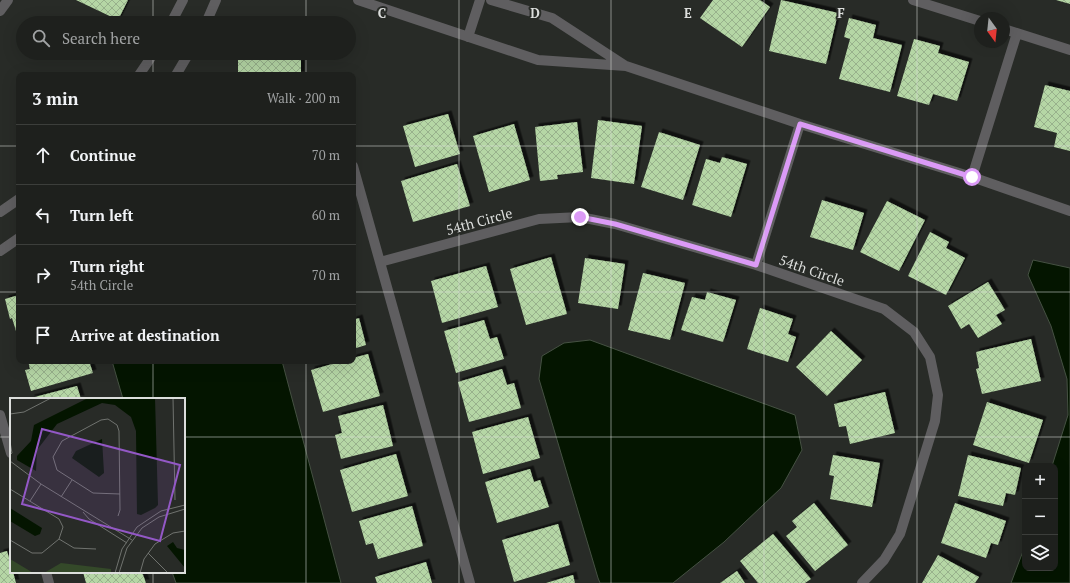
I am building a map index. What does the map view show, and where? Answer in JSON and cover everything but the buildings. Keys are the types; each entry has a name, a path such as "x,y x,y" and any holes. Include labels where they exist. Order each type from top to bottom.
{"street":[{"path":"0,10 8,0"},
{"path":"175,16 183,0"},
{"path":"209,16 216,0"},
{"path":"358,0 538,60 626,66"},
{"path":"468,37 480,0"},
{"path":"491,0 552,18 626,66 800,124 972,177 1070,211"},
{"path":"913,0 974,19"},
{"path":"1010,31 1070,50"},
{"path":"972,177 1018,33"},
{"path":"141,72 149,60"},
{"path":"178,72 185,60"},
{"path":"756,265 800,124"},
{"path":"356,177 470,583"},
{"path":"0,212 16,201"},
{"name":"54th Circle","path":"380,262 539,219 580,217 615,224 756,265 884,310 914,332 930,357 938,395 935,421 900,534 884,560 862,583"},
{"path":"0,251 16,240"},
{"path":"0,415 10,450"},
{"path":"46,573 49,583"}],"shaded area":[{"path":"1033,260 1070,268 1070,583 1011,583 1022,554 1022,571 1058,571 1058,463 1053,463 1068,415 1067,379 1051,326 1028,275"},
{"path":"590,340 795,415 802,450 781,488 724,542 673,583 600,583 598,578 539,379 542,356 564,343"},
{"path":"113,364 283,364 341,583 176,583 172,573 185,573 185,398 123,398"}],"route":[{"path":"580,217 615,224 756,265 800,124 972,177"}]}
